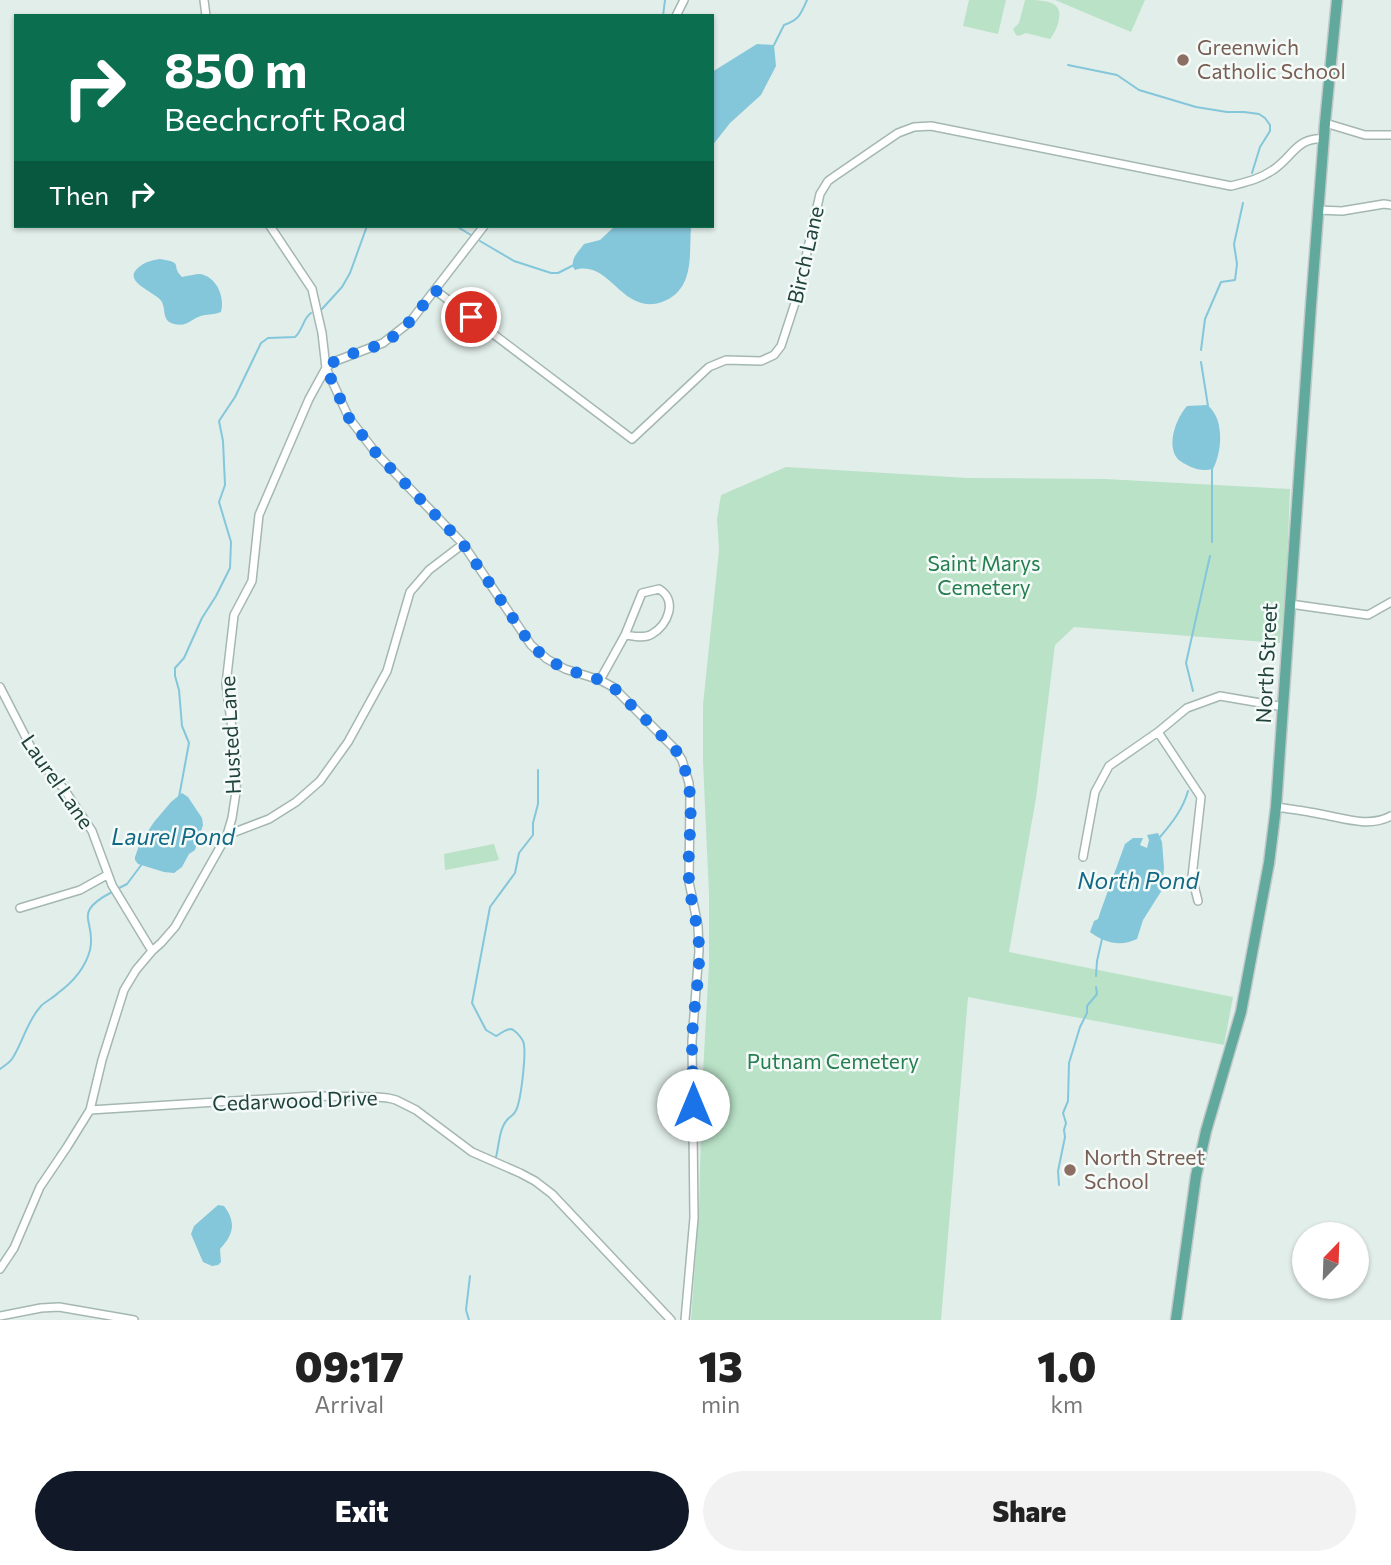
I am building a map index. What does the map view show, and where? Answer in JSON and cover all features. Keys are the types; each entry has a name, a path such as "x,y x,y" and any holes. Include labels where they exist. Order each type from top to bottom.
{"main road":[{"name":"North Street","path":"1176,1320 1196,1176 1206,1130 1241,1012 1269,863 1276,807 1318,210 1338,0"}],"street":[{"path":"1325,123 1365,135 1391,135"},
{"name":"Birch Lane","path":"435,290 632,439 709,367 726,360 761,361 774,355 781,346 797,297 823,188 835,176 898,133 914,127 930,126 1231,186 1255,180 1275,169 1302,142 1324,139"},
{"path":"1318,210 1342,211 1391,205"},
{"path":"271,228 312,289 322,333 326,368 349,418 376,453 463,544 531,645 547,659 565,669 613,687 675,749 682,760 689,783 689,882 698,926 699,951 692,1041 694,1218 685,1320"},
{"path":"326,368 332,362 383,343 410,322 482,228"},
{"name":"Husted Lane","path":"0,1269 14,1248 40,1187 90,1110 102,1059 124,990 136,970 176,927 227,835 236,792 237,766 226,684 234,615 252,581 259,515 309,399 326,368"},
{"path":"227,835 269,819 296,802 320,781 348,742 387,671 410,592 429,570 463,544"},
{"path":"600,680 625,635 642,593 659,589 665,593 670,602 669,612 661,626 651,635 625,635"},
{"path":"1290,604 1368,615 1391,602"},
{"name":"Laurel Lane","path":"0,687 36,757 64,789 92,831 112,885 152,951"},
{"path":"1083,857 1095,792 1109,766 1187,708 1220,696 1284,708"},
{"path":"1158,732 1200,797 1192,877 1198,901"},
{"path":"1276,807 1347,820 1373,822 1391,816"},
{"path":"20,908 80,890 107,874"},
{"name":"Cedarwood Drive","path":"90,1110 313,1096 396,1100 416,1110 472,1152 520,1173 552,1194 671,1320"},
{"path":"0,1316 59,1307 134,1320"}],"green space":[{"path":"969,0 1006,0 998,34 963,26"},
{"path":"1025,0 1049,2 1057,8 1058,24 1050,39 1026,33 1016,35 1013,29 1019,23"},
{"path":"1055,0 1145,0 1131,32"},
{"path":"786,467 968,478 1105,479 1290,489 1286,587 1280,643 1074,627 1055,645 1036,798 1009,952 1233,997 1224,1045 968,997 941,1320 691,1320 699,1210 709,964 703,705 719,550 717,519 721,495"},
{"path":"494,844 499,860 445,870 444,854"}],"water":[{"path":"757,44 774,45 776,66 761,95 730,123 714,143 714,71"},
{"path":"613,228 691,228 690,260 685,280 673,296 662,302 648,304 636,301 598,272 575,270 573,267 573,260 584,244 600,240"},
{"path":"160,259 175,263 182,277 200,274 211,279 221,294 221,312 179,325 170,323 159,298 141,286 134,277 134,272 141,265"},
{"path":"1207,405 1217,418 1220,445 1213,469 1202,470 1178,459 1174,452 1173,438 1187,406"},
{"name":"Laurel Pond","path":"182,793 188,797 202,818 203,825 195,850 174,873 138,864 135,857 140,843 154,822"},
{"name":"North Pond","path":"1158,833 1162,842 1164,868 1162,890 1143,920 1137,939 1119,943 1096,936 1090,932 1094,921 1098,919 1125,844 1133,838 1143,838 1140,845 1147,848 1147,835"},
{"path":"218,1205 224,1206 228,1212 232,1229 220,1249 221,1262 212,1266 203,1262 191,1234 194,1226"}],"waterway":[{"path":"663,14 665,0"},
{"path":"774,45 784,25 799,16 807,0"},
{"path":"1068,65 1117,75 1139,90 1196,107 1259,114 1270,125 1270,131 1260,147 1252,173"},
{"path":"1201,350 1205,319 1221,282 1235,280 1237,264 1234,244 1243,203"},
{"path":"322,309 342,287 350,273 366,228"},
{"path":"459,228 471,235"},
{"path":"480,241 514,261 551,273 558,273 574,265"},
{"path":"179,797 189,743 182,726 175,668 184,658 202,618 230,568 231,542 219,502 225,485 223,441 219,421 235,397 261,343 268,338 295,337 311,313"},
{"path":"1201,362 1208,406"},
{"path":"1212,468 1212,542"},
{"path":"1193,691 1186,663 1210,556"},
{"path":"496,1157 502,1128 517,1107 524,1065 524,1046 521,1038 511,1029 496,1036 486,1030 472,1003 490,907 515,873 519,853 533,835 538,804 538,770"},
{"path":"1160,837 1177,816 1188,791"},
{"path":"117,889 127,884 142,864"},
{"path":"0,1069 12,1059 36,1012 82,969 90,950 88,912 99,900 112,892"},
{"path":"1096,976 1102,939"},
{"path":"1059,1185 1058,1171 1065,1137 1066,1123 1063,1113 1068,1101 1069,1063 1087,1013 1087,1006 1097,994 1096,987"},
{"path":"469,1320 466,1310 470,1276"}],"place":[{"name":"Greenwich Catholic School","path":"1183,60"},
{"name":"North Street School","path":"1070,1170"}],"route":[{"path":"471,317 435,290 410,322 383,343 332,362 326,368 349,418 376,453 463,544 531,645 547,659 565,669 613,687 675,749 682,760 689,783 689,882 698,926 699,951 692,1041 693,1105"}],"park label":[{"name":"Saint Marys Cemetery","path":"984,576"},
{"name":"Putnam Cemetery","path":"833,1062"}]}
